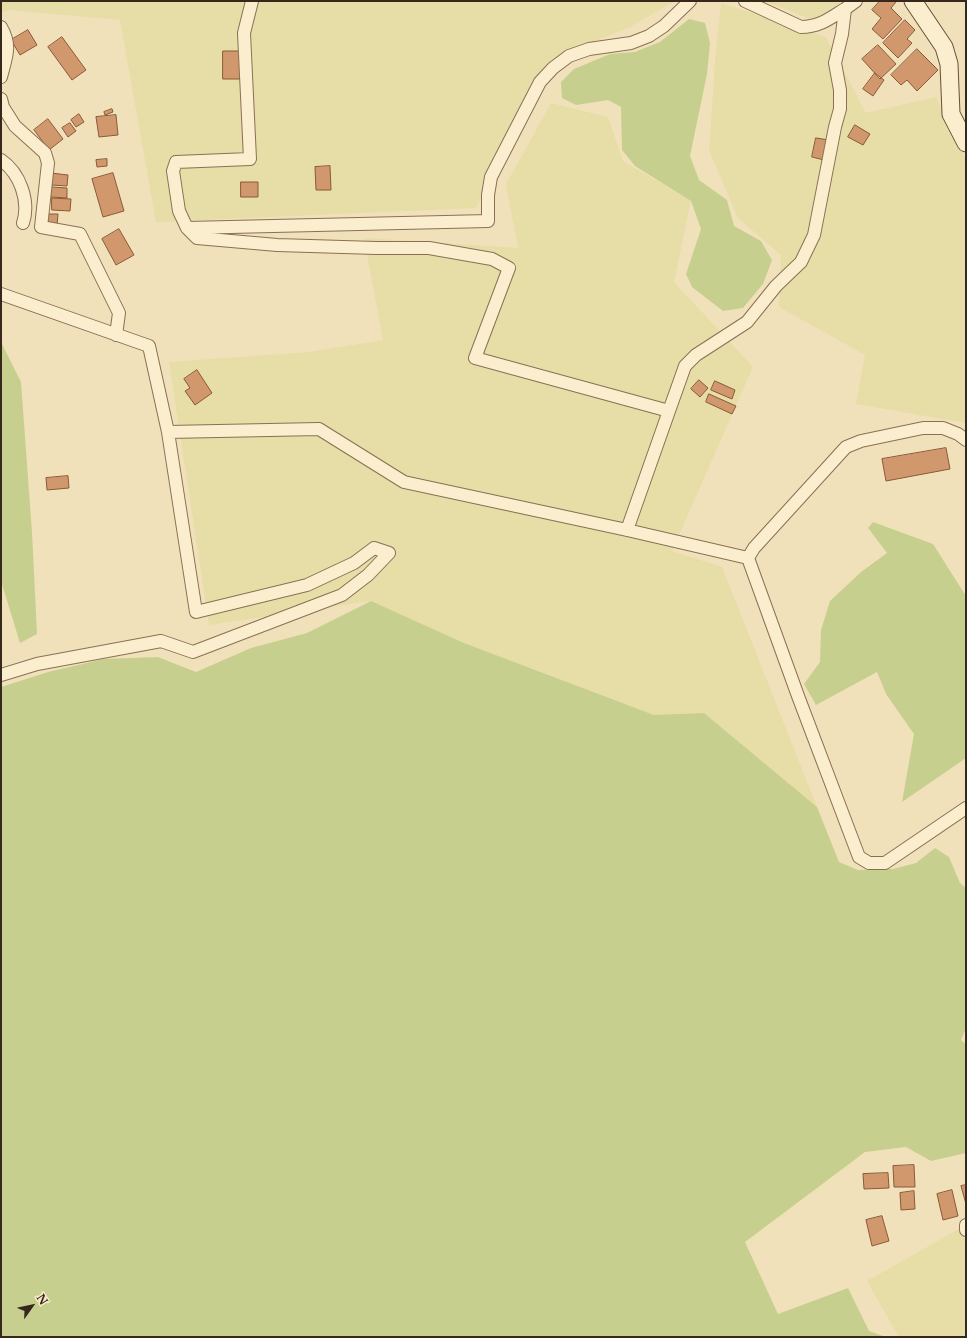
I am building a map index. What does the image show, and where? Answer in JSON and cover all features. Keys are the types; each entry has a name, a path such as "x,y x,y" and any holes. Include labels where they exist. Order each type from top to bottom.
{"main road":[{"path":"913,1 944,47 949,64 951,114 966,143"}],"street":[{"path":"252,1 244,32 250,159 176,162 173,171 179,211 187,228 197,238 277,245 429,248 492,259 509,268 475,358 669,411"},
{"path":"187,228 488,221 488,195 491,177 540,82 553,68 569,56 589,49 631,43 649,36 664,26 690,1"},
{"path":"745,1 801,26 811,27 821,24 856,1"},
{"path":"626,530 686,366 696,355 747,322 776,286 801,262 814,235 835,127 840,110 840,90 835,63 842,34 845,8"},
{"path":"1,27 7,37 8,49 1,77"},
{"path":"1,99 2,107 15,126 44,153 48,163 41,226 80,234 118,313 116,335"},
{"path":"1,160 14,175 21,186 25,197 25,217 23,223"},
{"path":"1,294 149,346 168,432 196,612 306,585 354,563 374,548 389,553 368,575 342,595 193,652 161,641 37,664 1,675"},
{"path":"748,558 754,548 846,447 861,441 923,428 943,428 958,434 966,440"},
{"path":"168,432 319,429 404,482 748,558"},
{"path":"748,558 859,857 869,863 885,863 966,808"},
{"path":"966,1225 966,1230"}],"shaded area":[{"path":"1,1 675,1 628,28 559,55 476,208 156,222 120,20 9,10 1,13"},
{"path":"765,1 843,1 813,20"},
{"path":"721,3 826,37 866,113 936,97 966,160 966,423 856,404 865,355 779,307 781,255 738,218 709,150 715,60"},
{"path":"551,103 608,117 623,161 691,201 674,282 753,367 672,551 722,567 817,807 704,713 654,715 464,643 371,601 209,625 169,362 309,352 383,340 364,238 518,248 506,184"},
{"path":"966,1225 966,1337 899,1337 867,1281"}],"green space":[{"path":"689,19 705,23 710,43 707,74 690,156 699,180 727,200 734,226 761,241 772,260 763,284 743,308 723,311 692,287 686,274 701,229 691,201 635,166 622,150 621,107 608,100 576,105 562,98 561,82 574,69 610,54 635,52 660,42"},
{"path":"1,342 21,382 32,532 37,634 20,643 1,581"},
{"path":"873,522 933,544 966,596 966,758 902,802 914,734 886,694 877,672 816,705 804,684 820,662 821,630 830,601 861,572 887,553 868,528"},
{"path":"371,601 464,643 654,715 704,713 817,807 839,862 858,870 893,869 916,863 935,848 949,857 960,883 966,888 966,1028 961,1040 966,1044 966,1153 931,1161 906,1147 865,1152 745,1242 778,1314 848,1288 869,1331 886,1337 1,1337 1,687 48,672 104,659 158,657 196,672 251,648 307,633"}],"building":[{"path":"880,1 895,1 896,2 891,8 902,19 883,39 872,29 881,18 872,10"},
{"path":"905,20 915,30 907,39 912,43 898,58 883,43"},
{"path":"28,30 37,45 20,55 11,40"},
{"path":"62,37 86,70 72,80 48,47"},
{"path":"878,45 896,64 880,79 862,59"},
{"path":"917,49 938,70 917,91 907,80 901,85 891,75"},
{"path":"223,51 240,51 241,79 223,79"},
{"path":"875,73 884,80 873,96 863,89"},
{"path":"112,109 113,112 105,115 104,112"},
{"path":"79,114 84,122 76,127 71,120"},
{"path":"116,115 118,135 99,137 96,117"},
{"path":"48,119 63,139 49,150 34,130"},
{"path":"70,123 76,131 68,137 62,128"},
{"path":"855,125 870,134 863,145 848,137"},
{"path":"816,138 829,140 824,160 812,157"},
{"path":"107,159 107,166 97,167 96,160"},
{"path":"330,166 331,190 316,190 315,167"},
{"path":"51,173 68,175 67,186 51,185"},
{"path":"113,173 124,211 103,217 92,179"},
{"path":"241,182 258,182 258,197 241,197"},
{"path":"52,187 67,188 67,198 51,197"},
{"path":"52,198 71,199 70,211 52,210"},
{"path":"47,214 58,214 57,226 46,225"},
{"path":"119,229 134,255 116,265 102,239"},
{"path":"197,370 212,393 195,405 185,391 190,388 184,379"},
{"path":"699,380 708,388 700,397 691,389"},
{"path":"715,381 735,390 732,399 711,390"},
{"path":"709,394 736,406 732,414 706,402"},
{"path":"946,448 950,469 886,481 882,459"},
{"path":"68,476 69,488 47,490 46,478"},
{"path":"914,1165 915,1187 894,1187 893,1166"},
{"path":"888,1173 889,1188 864,1189 863,1174"},
{"path":"966,1185 966,1204 961,1186"},
{"path":"952,1190 958,1216 943,1220 937,1194"},
{"path":"914,1191 915,1209 901,1210 900,1193"},
{"path":"882,1216 889,1241 872,1246 866,1220"}]}
